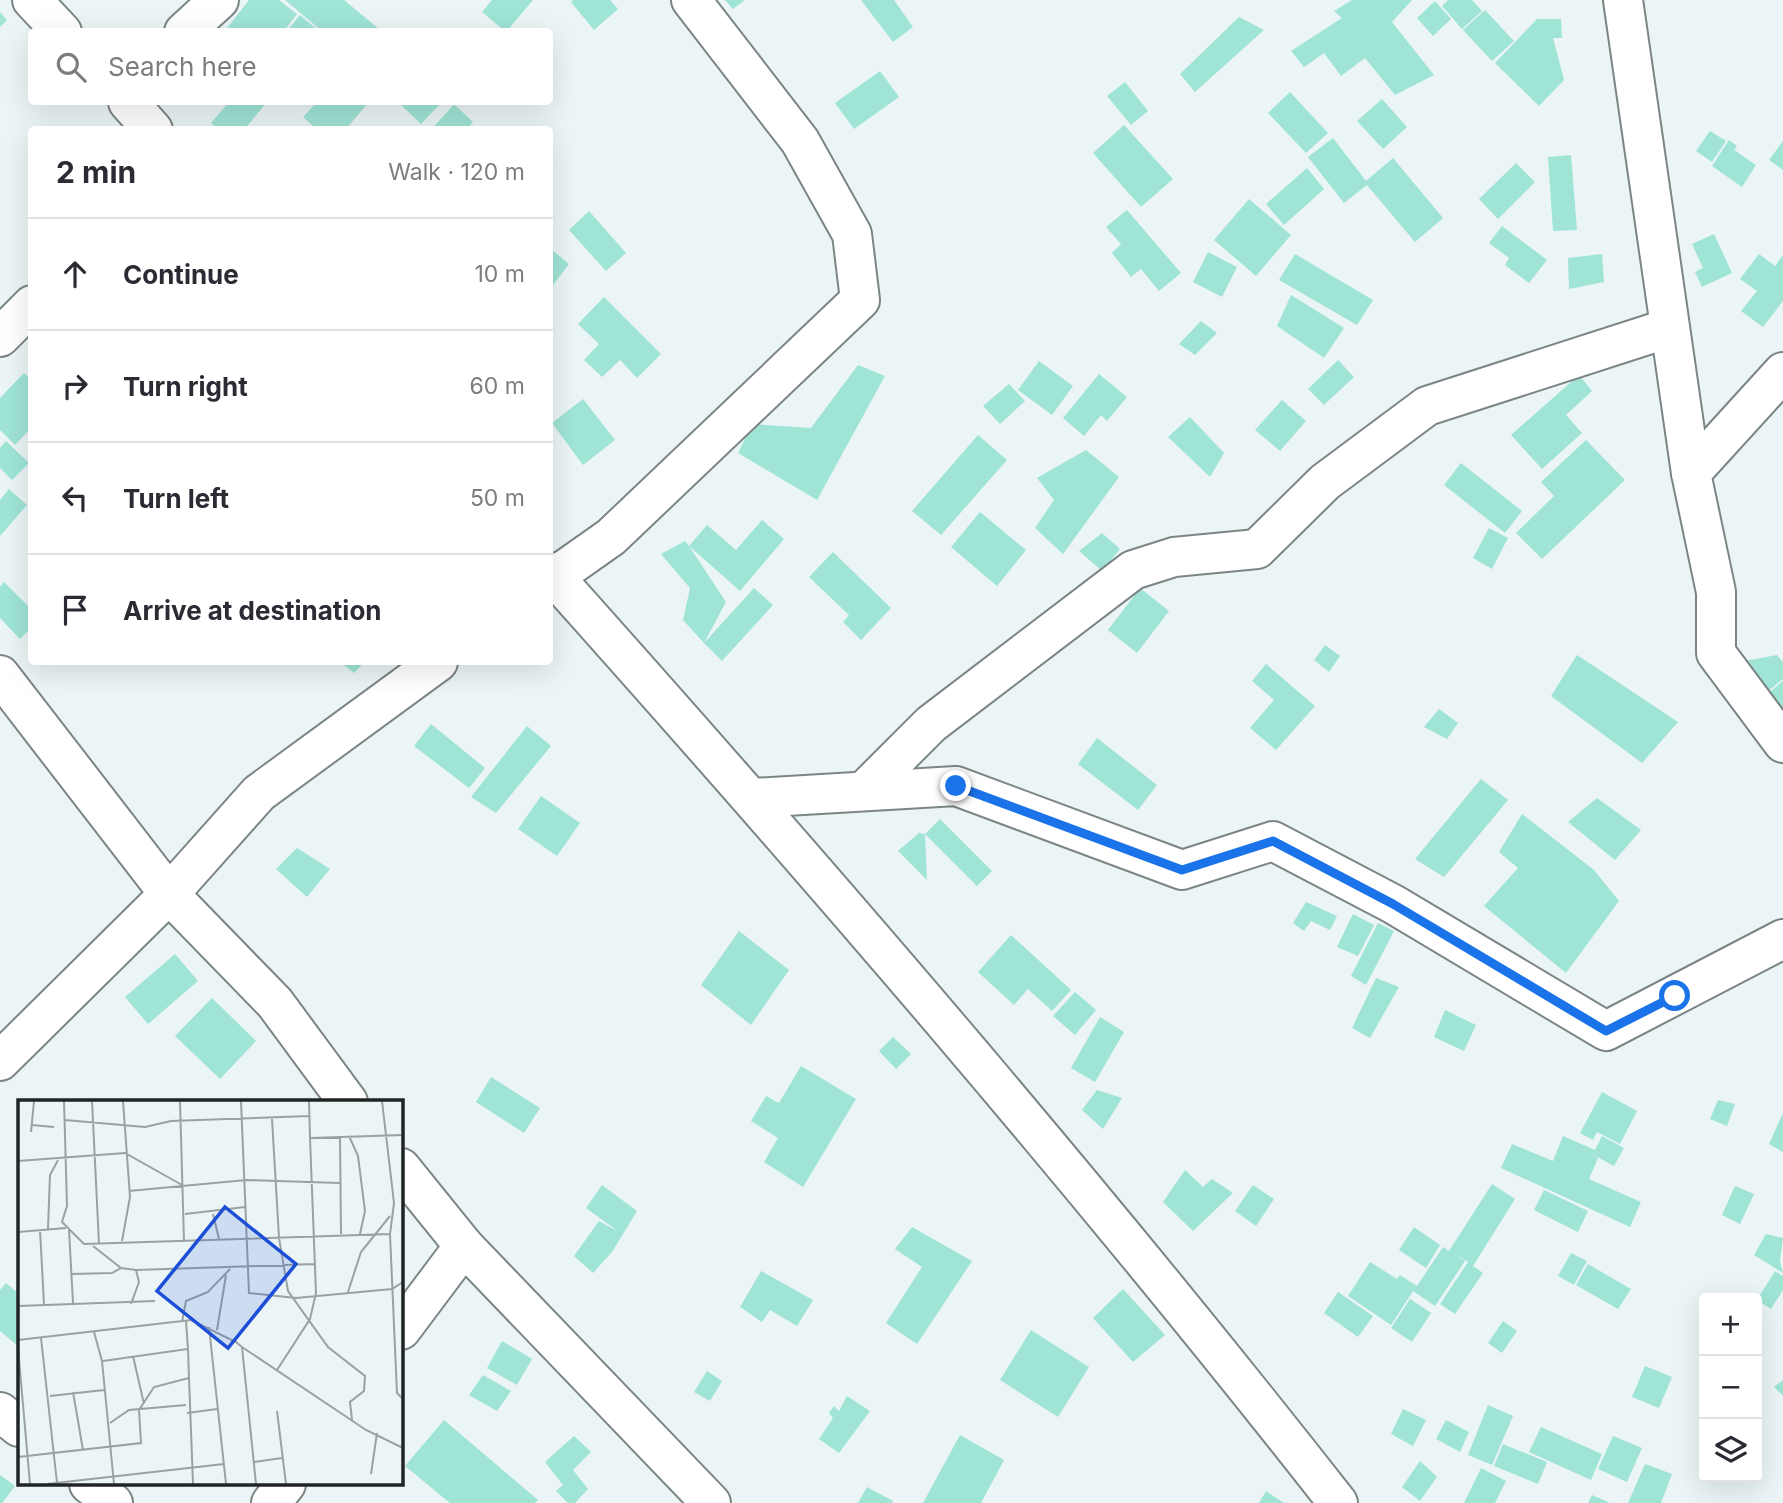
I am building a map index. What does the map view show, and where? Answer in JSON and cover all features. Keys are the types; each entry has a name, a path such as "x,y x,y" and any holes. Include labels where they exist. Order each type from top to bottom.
{"street":[{"path":"32,0 58,28"},
{"path":"188,28 219,0"},
{"path":"553,575 611,537 860,300 852,234 800,141 691,0"},
{"path":"1623,0 1691,473 1716,592 1716,653 1783,743"},
{"path":"126,105 129,126"},
{"path":"129,105 149,126"},
{"path":"0,337 28,309"},
{"path":"864,791 930,724 1133,570 1174,557 1257,549 1325,482 1426,407 1669,328"},
{"path":"1691,473 1783,372"},
{"path":"553,578 753,798 1222,1355 1338,1503"},
{"path":"0,1061 169,894 259,793 434,665"},
{"path":"0,675 169,894 275,1003 347,1100"},
{"path":"753,798 956,786 1182,870 1273,841 1393,904 1606,1031 1783,939"},
{"path":"402,1169 464,1246 711,1503"},
{"path":"402,1329 464,1246"},
{"path":"0,1412 18,1426"},
{"path":"92,1486 113,1503"},
{"path":"271,1503 284,1486"}],"building":[{"path":"249,0 279,0 297,14 286,28 227,28"},
{"path":"285,0 344,0 378,28 318,28"},
{"path":"492,0 533,0 509,28 501,28 482,12"},
{"path":"610,0 618,9 594,30 571,2"},
{"path":"725,0 745,0 733,9"},
{"path":"861,0 894,0 913,27 893,42"},
{"path":"1352,0 1412,0 1392,22 1434,75 1395,95 1365,58 1341,76 1324,53 1304,67 1291,51 1342,18 1334,11"},
{"path":"1448,0 1472,0 1482,11 1462,29 1442,6"},
{"path":"1435,1 1451,19 1433,36 1417,18"},
{"path":"1485,10 1514,41 1492,61 1463,30"},
{"path":"0,12 7,20 0,27"},
{"path":"300,15 315,28 289,28"},
{"path":"1239,17 1264,30 1195,92 1180,74"},
{"path":"1537,19 1561,19 1562,38 1553,38 1564,80 1539,106 1495,63"},
{"path":"880,71 899,97 854,129 835,103"},
{"path":"1125,82 1148,111 1131,125 1107,96"},
{"path":"1290,92 1328,133 1306,153 1268,113"},
{"path":"1382,99 1407,127 1383,149 1357,121"},
{"path":"226,105 265,105 247,126 214,126 211,123"},
{"path":"314,105 366,105 348,126 313,126 303,117"},
{"path":"401,105 439,105 421,124"},
{"path":"453,105 473,122 470,126 435,126"},
{"path":"1124,125 1173,179 1141,207 1093,153"},
{"path":"1710,131 1726,141 1712,162 1696,151"},
{"path":"1333,138 1366,181 1393,158 1443,218 1415,242 1367,185 1344,203 1308,157"},
{"path":"1729,140 1737,146 1734,150 1756,165 1742,187 1712,166"},
{"path":"1783,141 1783,170 1769,160"},
{"path":"1571,155 1577,230 1553,231 1548,157"},
{"path":"1516,163 1535,182 1498,219 1479,199"},
{"path":"1307,168 1324,189 1284,225 1266,204"},
{"path":"1249,199 1291,235 1256,276 1214,240"},
{"path":"1127,210 1181,273 1159,291 1141,269 1131,277 1112,253 1121,244 1106,227"},
{"path":"589,211 626,253 606,271 569,230"},
{"path":"1502,226 1547,260 1529,283 1505,265 1509,258 1489,243"},
{"path":"1714,234 1732,273 1702,287 1695,272 1703,268 1692,244"},
{"path":"553,251 569,264 553,285"},
{"path":"1208,252 1237,267 1222,297 1193,282"},
{"path":"1295,254 1373,300 1357,325 1279,280"},
{"path":"1602,254 1604,282 1569,289 1568,258"},
{"path":"1759,254 1775,266 1783,255 1783,301 1763,327 1741,311 1757,291 1740,279"},
{"path":"1291,295 1344,328 1324,358 1277,326"},
{"path":"604,297 661,354 637,378 620,360 602,377 584,360 599,344 578,324"},
{"path":"1201,321 1217,333 1195,355 1179,344"},
{"path":"1338,360 1354,377 1324,405 1308,389"},
{"path":"1039,361 1073,386 1052,415 1018,390"},
{"path":"858,365 885,376 817,500 738,453 752,424 811,428"},
{"path":"24,373 28,376 28,431 15,445 0,430 0,398"},
{"path":"1099,374 1127,397 1107,421 1101,415 1084,436 1063,418"},
{"path":"1579,375 1592,391 1566,415 1582,433 1542,469 1511,435"},
{"path":"1009,384 1025,401 1000,424 983,406"},
{"path":"583,399 615,440 583,465 553,422"},
{"path":"1282,400 1306,421 1280,451 1255,430"},
{"path":"1190,417 1224,453 1210,477 1168,437"},
{"path":"978,435 1007,460 941,535 912,511"},
{"path":"1586,440 1625,480 1542,559 1516,533 1554,496 1541,482"},
{"path":"6,441 28,462 12,480 0,468 0,448"},
{"path":"1086,450 1119,477 1063,554 1035,528 1054,500 1037,478"},
{"path":"1461,463 1522,511 1505,533 1444,485"},
{"path":"9,489 27,505 0,536 0,500"},
{"path":"980,512 1026,550 997,586 951,547"},
{"path":"762,520 784,539 740,591 689,546 707,525 736,550"},
{"path":"1489,528 1508,538 1492,569 1473,558"},
{"path":"1102,533 1120,549 1102,571 1079,551"},
{"path":"685,541 726,602 704,643 683,620 690,588 661,554"},
{"path":"833,552 891,608 861,640 843,622 849,615 809,577"},
{"path":"4,582 28,606 28,631 20,639 0,618 0,587"},
{"path":"754,588 773,605 722,661 704,643"},
{"path":"1140,588 1169,611 1137,653 1108,630"},
{"path":"1325,645 1340,656 1329,672 1314,660"},
{"path":"1577,655 1678,722 1642,763 1551,696"},
{"path":"1777,655 1783,662 1783,679 1758,699 1728,664"},
{"path":"1266,664 1315,706 1276,750 1250,728 1274,700 1252,681"},
{"path":"344,665 362,665 354,673"},
{"path":"1783,681 1783,718 1762,698"},
{"path":"1439,709 1458,723 1447,739 1424,727"},
{"path":"431,724 485,768 469,788 414,746"},
{"path":"527,726 551,746 496,813 471,797"},
{"path":"1097,738 1157,785 1138,810 1078,764"},
{"path":"1481,779 1508,800 1444,877 1415,859"},
{"path":"541,796 580,823 557,856 518,829"},
{"path":"1597,798 1641,830 1615,860 1568,822"},
{"path":"1522,814 1594,870 1619,901 1566,973 1484,906 1518,868 1499,852"},
{"path":"940,819 992,871 977,886 925,834"},
{"path":"919,833 925,834 927,880 898,851"},
{"path":"297,848 330,869 307,897 276,869"},
{"path":"1306,902 1337,916 1330,930 1311,921 1304,931 1293,923"},
{"path":"1353,914 1374,925 1358,956 1337,947"},
{"path":"1378,923 1394,931 1366,985 1351,976"},
{"path":"739,931 789,970 751,1025 701,985"},
{"path":"1011,935 1071,990 1052,1011 1028,989 1014,1005 978,972"},
{"path":"175,954 198,981 148,1024 125,997"},
{"path":"1376,978 1399,987 1370,1038 1352,1028"},
{"path":"1075,992 1096,1010 1075,1035 1053,1016"},
{"path":"212,998 256,1041 220,1079 175,1036"},
{"path":"1445,1010 1476,1025 1464,1051 1434,1037"},
{"path":"1100,1017 1124,1032 1095,1082 1071,1068"},
{"path":"893,1037 911,1054 896,1069 879,1051"},
{"path":"801,1066 856,1099 803,1187 764,1162 778,1138 751,1121 766,1096 779,1103"},
{"path":"491,1077 540,1108 524,1133 476,1102"},
{"path":"1097,1090 1122,1098 1103,1129 1082,1110"},
{"path":"1602,1092 1637,1111 1620,1144 1597,1132 1593,1140 1580,1133"},
{"path":"1718,1100 1735,1104 1727,1126 1710,1119"},
{"path":"1783,1113 1783,1152 1769,1144"},
{"path":"1563,1136 1595,1150 1602,1136 1624,1148 1614,1166 1592,1154 1598,1158 1589,1179 1641,1202 1630,1227 1501,1168 1512,1144 1553,1161"},
{"path":"1185,1170 1203,1187 1212,1179 1233,1193 1193,1231 1163,1202"},
{"path":"1492,1184 1515,1199 1473,1266 1483,1273 1455,1314 1440,1304 1468,1262 1454,1253 1465,1261 1435,1306 1413,1291 1391,1325 1348,1296 1370,1262 1397,1279 1400,1275 1417,1286 1443,1247 1449,1251"},
{"path":"602,1185 637,1211 612,1252 593,1273 574,1256 599,1221 619,1232 586,1208"},
{"path":"1253,1185 1274,1199 1256,1226 1235,1211"},
{"path":"1735,1186 1754,1194 1740,1224 1722,1215"},
{"path":"1544,1190 1588,1211 1578,1232 1534,1210"},
{"path":"912,1227 972,1261 917,1344 886,1323 922,1267 895,1249"},
{"path":"1414,1227 1440,1245 1426,1268 1399,1250"},
{"path":"1766,1234 1783,1238 1780,1261 1783,1273 1754,1255"},
{"path":"1571,1253 1587,1261 1574,1285 1558,1276"},
{"path":"1588,1264 1631,1289 1618,1309 1576,1285"},
{"path":"761,1271 813,1300 797,1326 770,1310 762,1322 740,1307"},
{"path":"1775,1271 1783,1276 1783,1290 1771,1309 1762,1303 1761,1293"},
{"path":"6,1283 18,1293 18,1346 0,1331 0,1290"},
{"path":"1123,1289 1165,1335 1133,1362 1093,1318"},
{"path":"1338,1292 1373,1316 1358,1337 1324,1313"},
{"path":"1410,1299 1431,1313 1412,1342 1391,1328"},
{"path":"1503,1321 1517,1331 1502,1353 1488,1343"},
{"path":"1031,1330 1089,1367 1058,1417 1000,1380"},
{"path":"502,1341 532,1359 517,1385 487,1368"},
{"path":"1645,1366 1672,1377 1659,1408 1632,1397"},
{"path":"707,1371 722,1381 710,1401 694,1392"},
{"path":"483,1375 511,1391 497,1411 469,1395"},
{"path":"1783,1380 1783,1396 1774,1387"},
{"path":"847,1396 870,1411 839,1453 819,1439 833,1418 829,1413 834,1406 839,1411"},
{"path":"1488,1405 1513,1416 1492,1465 1468,1455"},
{"path":"1403,1409 1426,1420 1413,1446 1391,1434"},
{"path":"444,1420 538,1500 535,1503 450,1503 405,1466"},
{"path":"1446,1420 1469,1432 1460,1452 1436,1439"},
{"path":"1541,1427 1602,1454 1591,1480 1529,1452"},
{"path":"960,1435 1004,1460 981,1503 923,1503"},
{"path":"574,1436 591,1452 573,1470 588,1489 575,1503 568,1503 556,1491 563,1485 545,1462"},
{"path":"1613,1436 1642,1448 1627,1482 1598,1469"},
{"path":"1503,1444 1547,1462 1538,1484 1494,1466"},
{"path":"1420,1461 1437,1477 1420,1501 1402,1487"},
{"path":"1645,1464 1672,1474 1661,1503 1628,1503"},
{"path":"1481,1468 1506,1481 1495,1503 1464,1503"},
{"path":"0,1475 15,1486 2,1503 0,1503"},
{"path":"867,1487 893,1501 892,1503 858,1503"},
{"path":"1266,1491 1284,1503 1259,1503"},
{"path":"1592,1495 1610,1503 1588,1503"}],"route":[{"path":"956,786 1182,870 1273,841 1393,904 1606,1031 1675,996"}]}
